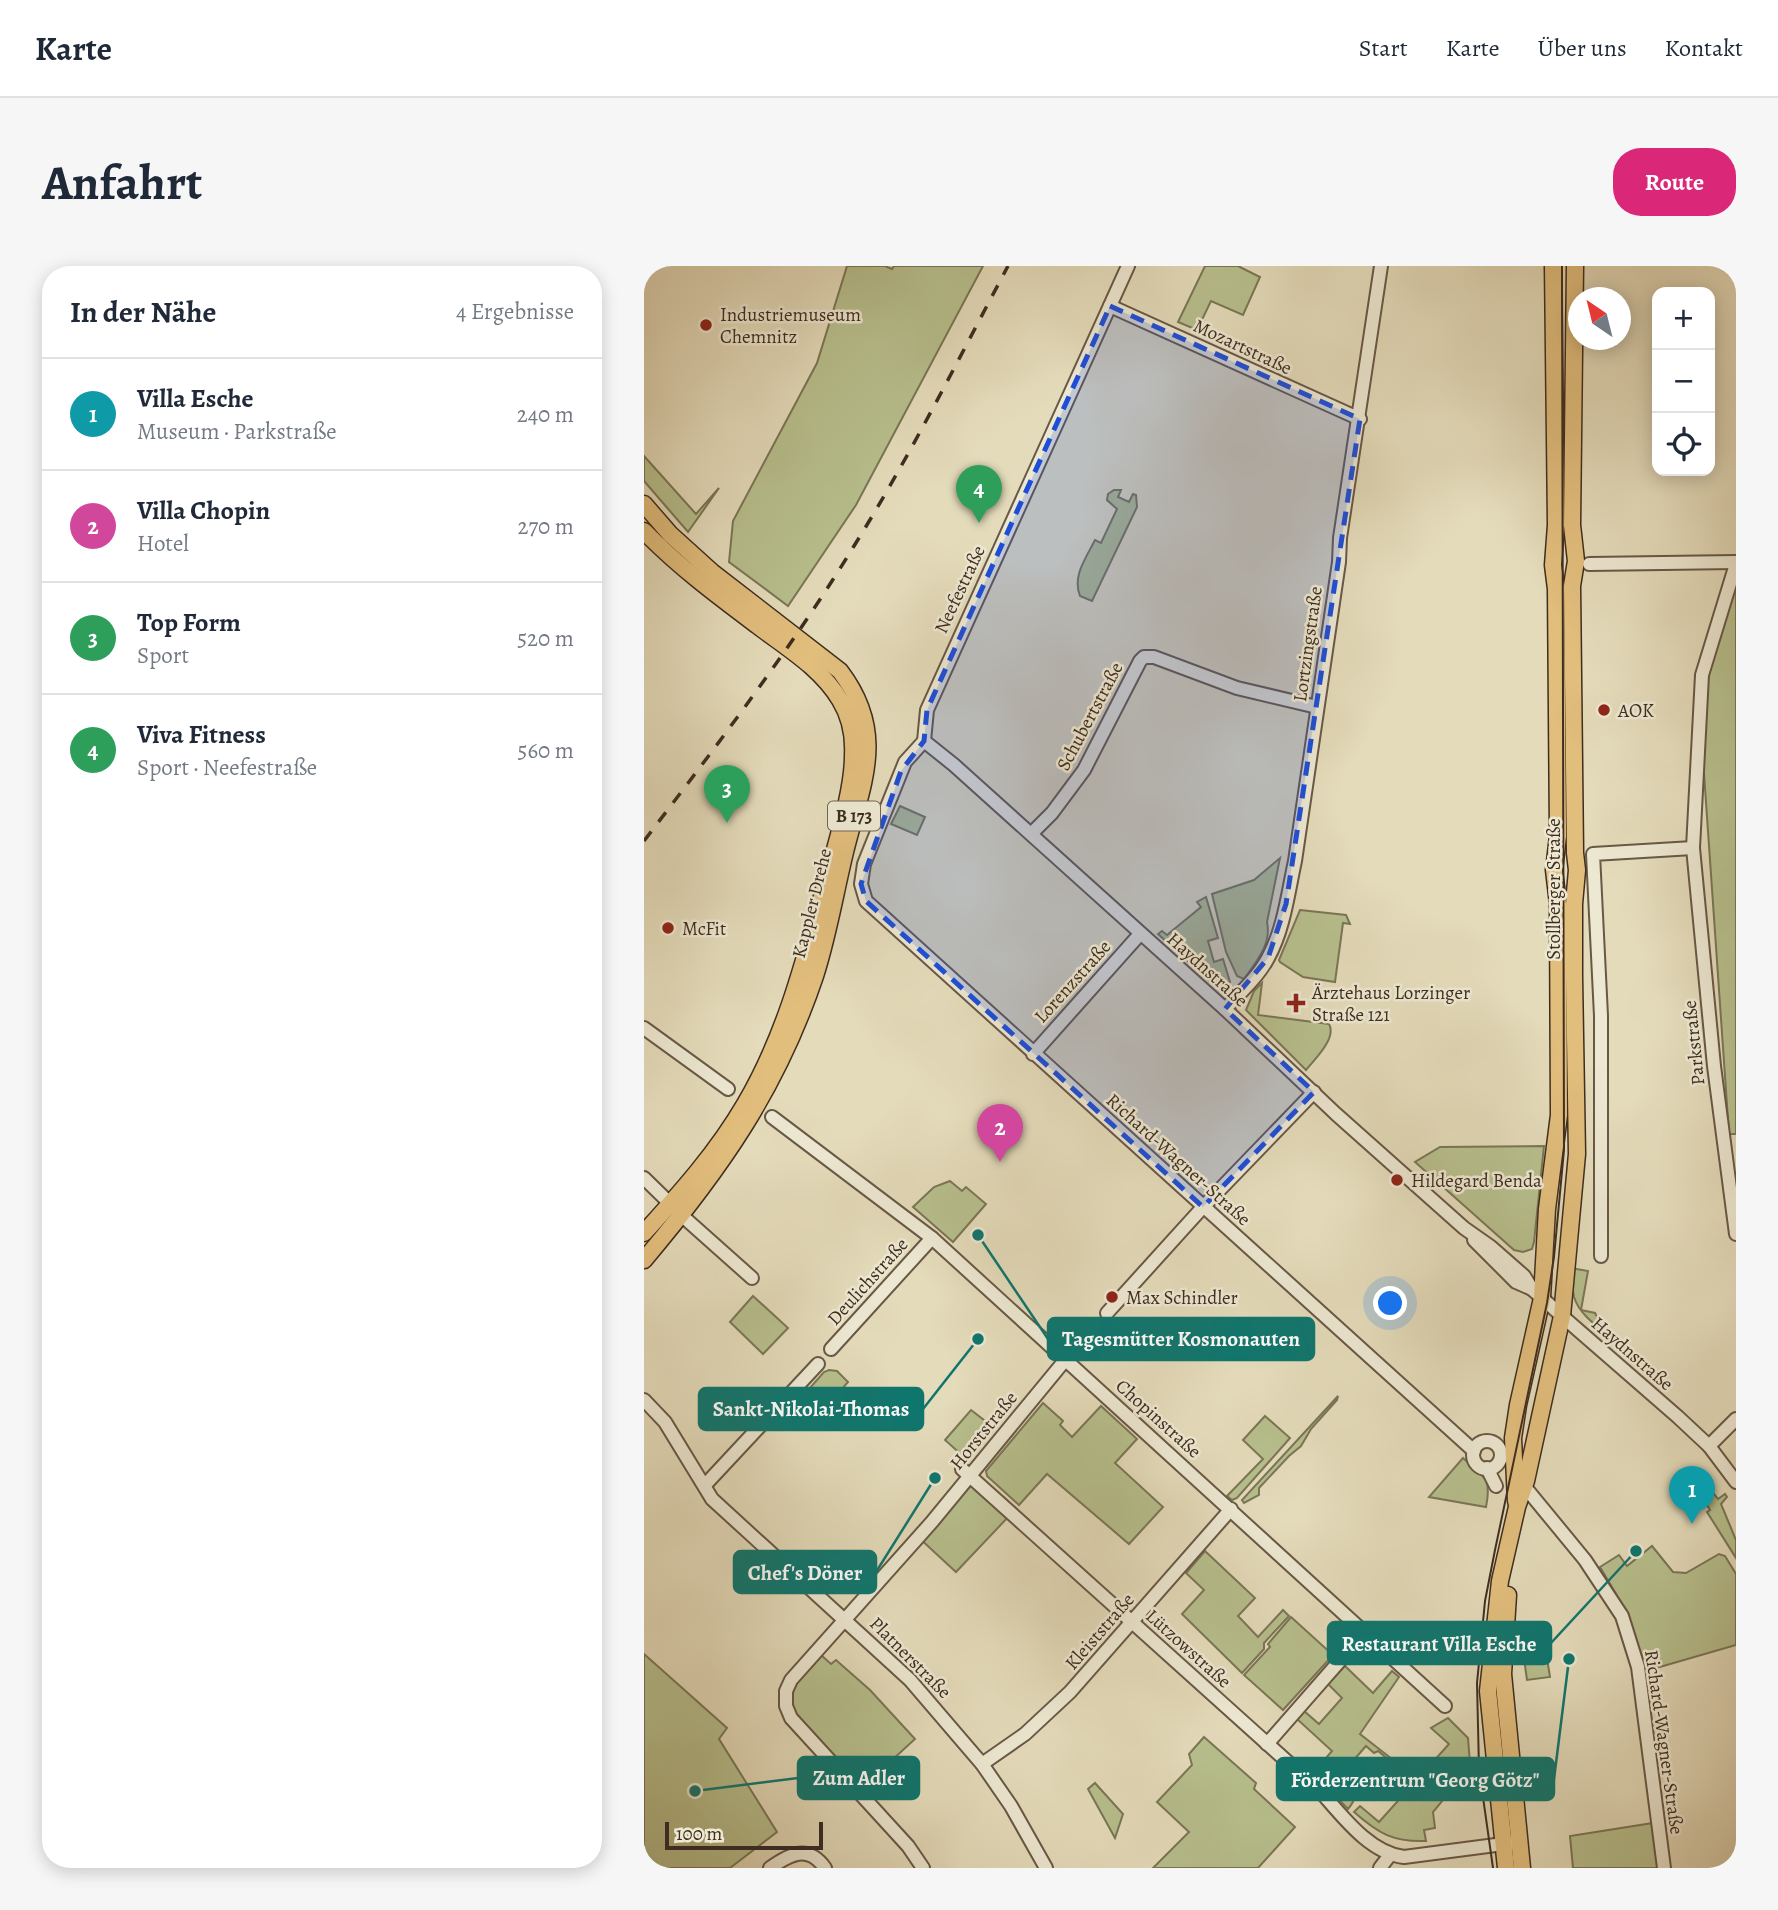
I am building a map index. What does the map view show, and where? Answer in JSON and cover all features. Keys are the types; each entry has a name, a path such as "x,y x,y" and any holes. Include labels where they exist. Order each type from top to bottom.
{"main road":[{"name":"Stollberger Straße","path":"1517,1507 1513,1438 1537,1293 1559,1115 1558,904 1554,870 1558,822 1556,589 1553,565 1556,525 1553,266"},
{"name":"Stollberger Straße","path":"1506,1868 1510,1843 1488,1691 1494,1622 1500,1581 1517,1507 1525,1487 1562,1316 1577,1153 1573,977 1577,870 1572,599 1576,561 1572,525 1575,266"},
{"name":"Kappler Drehe","path":"644,504 670,534 712,572 840,671 857,698 868,734 865,772 815,975 784,1055 736,1142 676,1210"},
{"name":"Kappler Drehe","path":"644,531 669,557 818,672 841,701 852,734 853,759 849,788 802,971 775,1044 747,1101 676,1210"},
{"name":"B 173","path":"644,1233 676,1210"},
{"name":"B 173","path":"644,1260 676,1210"},
{"name":"Stollberger Straße","path":"1510,1843 1522,1868"}],"street":[{"name":"Neefestraße","path":"924,741 927,710 1128,266"},
{"name":"Lortzingstraße","path":"1226,1009 1259,971 1276,941 1295,861 1381,266"},
{"name":"Mozartstraße","path":"1110,306 1360,419"},
{"name":"Parkstraße","path":"1589,564 1736,563 1702,675 1693,848 1714,1066 1736,1234"},
{"name":"Schubertstraße","path":"1031,834 1052,813 1084,771 1144,657 1154,657 1237,688 1317,707"},
{"name":"Haydnstraße","path":"924,741 1226,1009 1464,1228 1516,1269 1562,1316 1709,1446"},
{"name":"Richard-Wagner-Straße","path":"924,741 905,762 864,863 861,884 866,901 1474,1451 1475,1461 1481,1467 1488,1468 1496,1486"},
{"path":"1601,1256 1601,1016 1593,854 1693,848"},
{"name":"Lorenzstraße","path":"1033,1054 1140,934"},
{"path":"644,1028 728,1089"},
{"path":"1107,1314 1203,1207 1314,1092"},
{"name":"Chopinstraße","path":"772,1118 932,1238 1445,1706"},
{"path":"644,1178 752,1278"},
{"name":"Deulichstraße","path":"831,1349 932,1238"},
{"name":"Horststraße","path":"923,1868 908,1846 800,1731 786,1706 786,1691 791,1679 1066,1359"},
{"path":"705,1485 818,1364"},
{"name":"Platnerstraße","path":"644,1399 665,1423 712,1499 910,1680 982,1764 1011,1806 1046,1868"},
{"path":"1736,1419 1709,1446 1736,1482"},
{"path":"1474,1451 1477,1445 1483,1442 1491,1442 1497,1446 1500,1459 1496,1465 1488,1468"},
{"name":"Lützowstraße","path":"966,1473 1321,1792 1343,1817 1376,1847 1390,1855"},
{"name":"Richard-Wagner-Straße","path":"1525,1487 1585,1560 1622,1616 1638,1667 1664,1868"},
{"name":"Kleiststraße","path":"982,1764 1045,1717 1132,1623 1231,1509"},
{"path":"1267,1744 1365,1632"},
{"path":"1380,1868 1390,1855 1404,1857 1510,1843"},
{"path":"770,1868 787,1857 807,1853 815,1856 825,1868"}],"highlighted area":[{"path":"1110,306 1360,419 1286,904 1268,958 1225,1009 1314,1092 1203,1207 866,901 861,884 901,771 924,741 927,710"}],"green space":[{"path":"847,266 885,266 892,269 894,266 983,266 856,505 788,606 729,562 733,521 817,363"},
{"path":"1205,266 1238,266 1260,277 1243,315 1211,301 1197,330 1178,322"},
{"path":"644,456 696,514 719,488 688,532 644,481"},
{"path":"1121,490 1118,497 1129,502 1133,494 1136,495 1137,507 1092,601 1080,596 1079,574 1095,540 1101,543 1117,509 1107,500 1108,494"},
{"path":"1736,579 1736,1134 1729,1134 1698,687"},
{"path":"900,806 925,817 917,835 891,824"},
{"path":"1280,858 1265,945 1244,979 1237,976 1226,952 1212,894 1254,880"},
{"path":"1206,897 1218,938 1208,941 1214,962 1223,959 1230,982 1228,985 1217,987 1158,934 1162,931 1167,935 1201,907 1197,902"},
{"path":"1300,910 1346,915 1350,924 1343,923 1335,982 1303,977 1279,960"},
{"path":"1262,983 1258,1015 1329,1024 1331,1030 1328,1042 1306,1070 1246,1010 1254,991"},
{"path":"1544,1146 1534,1242 1532,1249 1523,1252 1514,1250 1415,1162 1440,1147"},
{"path":"950,1181 962,1191 966,1187 986,1204 953,1242 913,1207 934,1187"},
{"path":"1571,1268 1588,1271 1581,1310 1595,1313 1602,1327 1620,1342 1599,1328 1581,1311 1574,1297"},
{"path":"753,1296 788,1328 763,1354 730,1322"},
{"path":"837,1371 848,1382 818,1417 800,1399 824,1372"},
{"path":"1338,1396 1301,1446 1259,1488 1259,1495 1244,1503 1242,1500"},
{"path":"1043,1403 1063,1421 1060,1425 1072,1437 1101,1406 1137,1439 1115,1463 1163,1507 1129,1544 1047,1474 1019,1505 987,1476 986,1471"},
{"path":"971,1410 993,1427 969,1456 964,1457 945,1440"},
{"path":"1265,1416 1290,1438 1237,1498 1232,1500 1227,1496 1263,1459 1243,1440"},
{"path":"1463,1458 1485,1478 1488,1489 1486,1507 1429,1497"},
{"path":"970,1476 1011,1514 956,1572 918,1537"},
{"path":"1711,1490 1718,1499 1725,1494 1727,1497 1721,1504 1736,1540 1736,1558 1707,1512 1710,1510 1702,1497"},
{"path":"1652,1546 1673,1572 1686,1573 1719,1554 1725,1556 1736,1574 1736,1645 1646,1671 1628,1614 1600,1567 1619,1555 1627,1566"},
{"path":"1205,1551 1255,1598 1238,1616 1258,1637 1283,1610 1289,1616 1264,1643 1264,1649 1242,1673 1182,1614 1204,1590 1186,1573"},
{"path":"1291,1617 1333,1655 1283,1710 1244,1675 1270,1647 1268,1644"},
{"path":"1542,1627 1550,1677 1527,1680 1520,1630"},
{"path":"644,1654 727,1728 719,1739 777,1832 730,1868 644,1868"},
{"path":"820,1654 831,1664 836,1660 870,1690 915,1739 867,1783 844,1759 834,1762 797,1717 793,1706 796,1684"},
{"path":"1345,1666 1373,1693 1392,1671 1399,1677 1360,1734 1392,1759 1390,1761 1378,1751 1374,1753 1366,1746 1345,1770 1351,1775 1347,1785 1354,1797 1348,1809 1313,1773 1332,1751 1297,1719 1304,1711 1319,1724 1342,1698 1328,1684"},
{"path":"1448,1718 1468,1738 1471,1776 1462,1777 1433,1812 1435,1828 1424,1830 1426,1841 1404,1840 1387,1835 1354,1812 1360,1806 1379,1822 1449,1744 1431,1728"},
{"path":"1204,1737 1256,1783 1254,1789 1295,1827 1258,1868 1153,1868 1189,1832 1157,1802 1192,1765 1189,1754"},
{"path":"1095,1783 1123,1814 1115,1838 1088,1789"},
{"path":"1653,1823 1659,1868 1573,1868 1570,1836"}],"tram line":[{"path":"1493,1868 1479,1769 1477,1683 1485,1601 1547,1303 1564,1150 1562,266"}],"railway":[{"path":"644,841 753,696 830,584 895,478 1008,266"}],"place":[{"name":"Industriemuseum Chemnitz","path":"706,325"},
{"name":"Viva Fitness","path":"979,523"},
{"name":"AOK","path":"1604,710"},
{"name":"Top Form","path":"727,823"},
{"name":"McFit","path":"668,928"},
{"name":"Ärztehaus Lorzinger Straße 121","path":"1296,1003"},
{"name":"Villa Chopin","path":"1000,1162"},
{"name":"Hildegard Benda","path":"1397,1180"},
{"name":"Tagesmütter Kosmonauten","path":"978,1235"},
{"name":"Max Schindler","path":"1112,1297"},
{"name":"Sankt-Nikolai-Thomas","path":"978,1339"},
{"name":"Chef's Döner","path":"935,1478"},
{"name":"Villa Esche","path":"1692,1524"},
{"name":"Restaurant Villa Esche","path":"1636,1551"},
{"name":"Förderzentrum \"Georg Götz\"","path":"1569,1659"},
{"name":"Zum Adler","path":"695,1791"}]}
